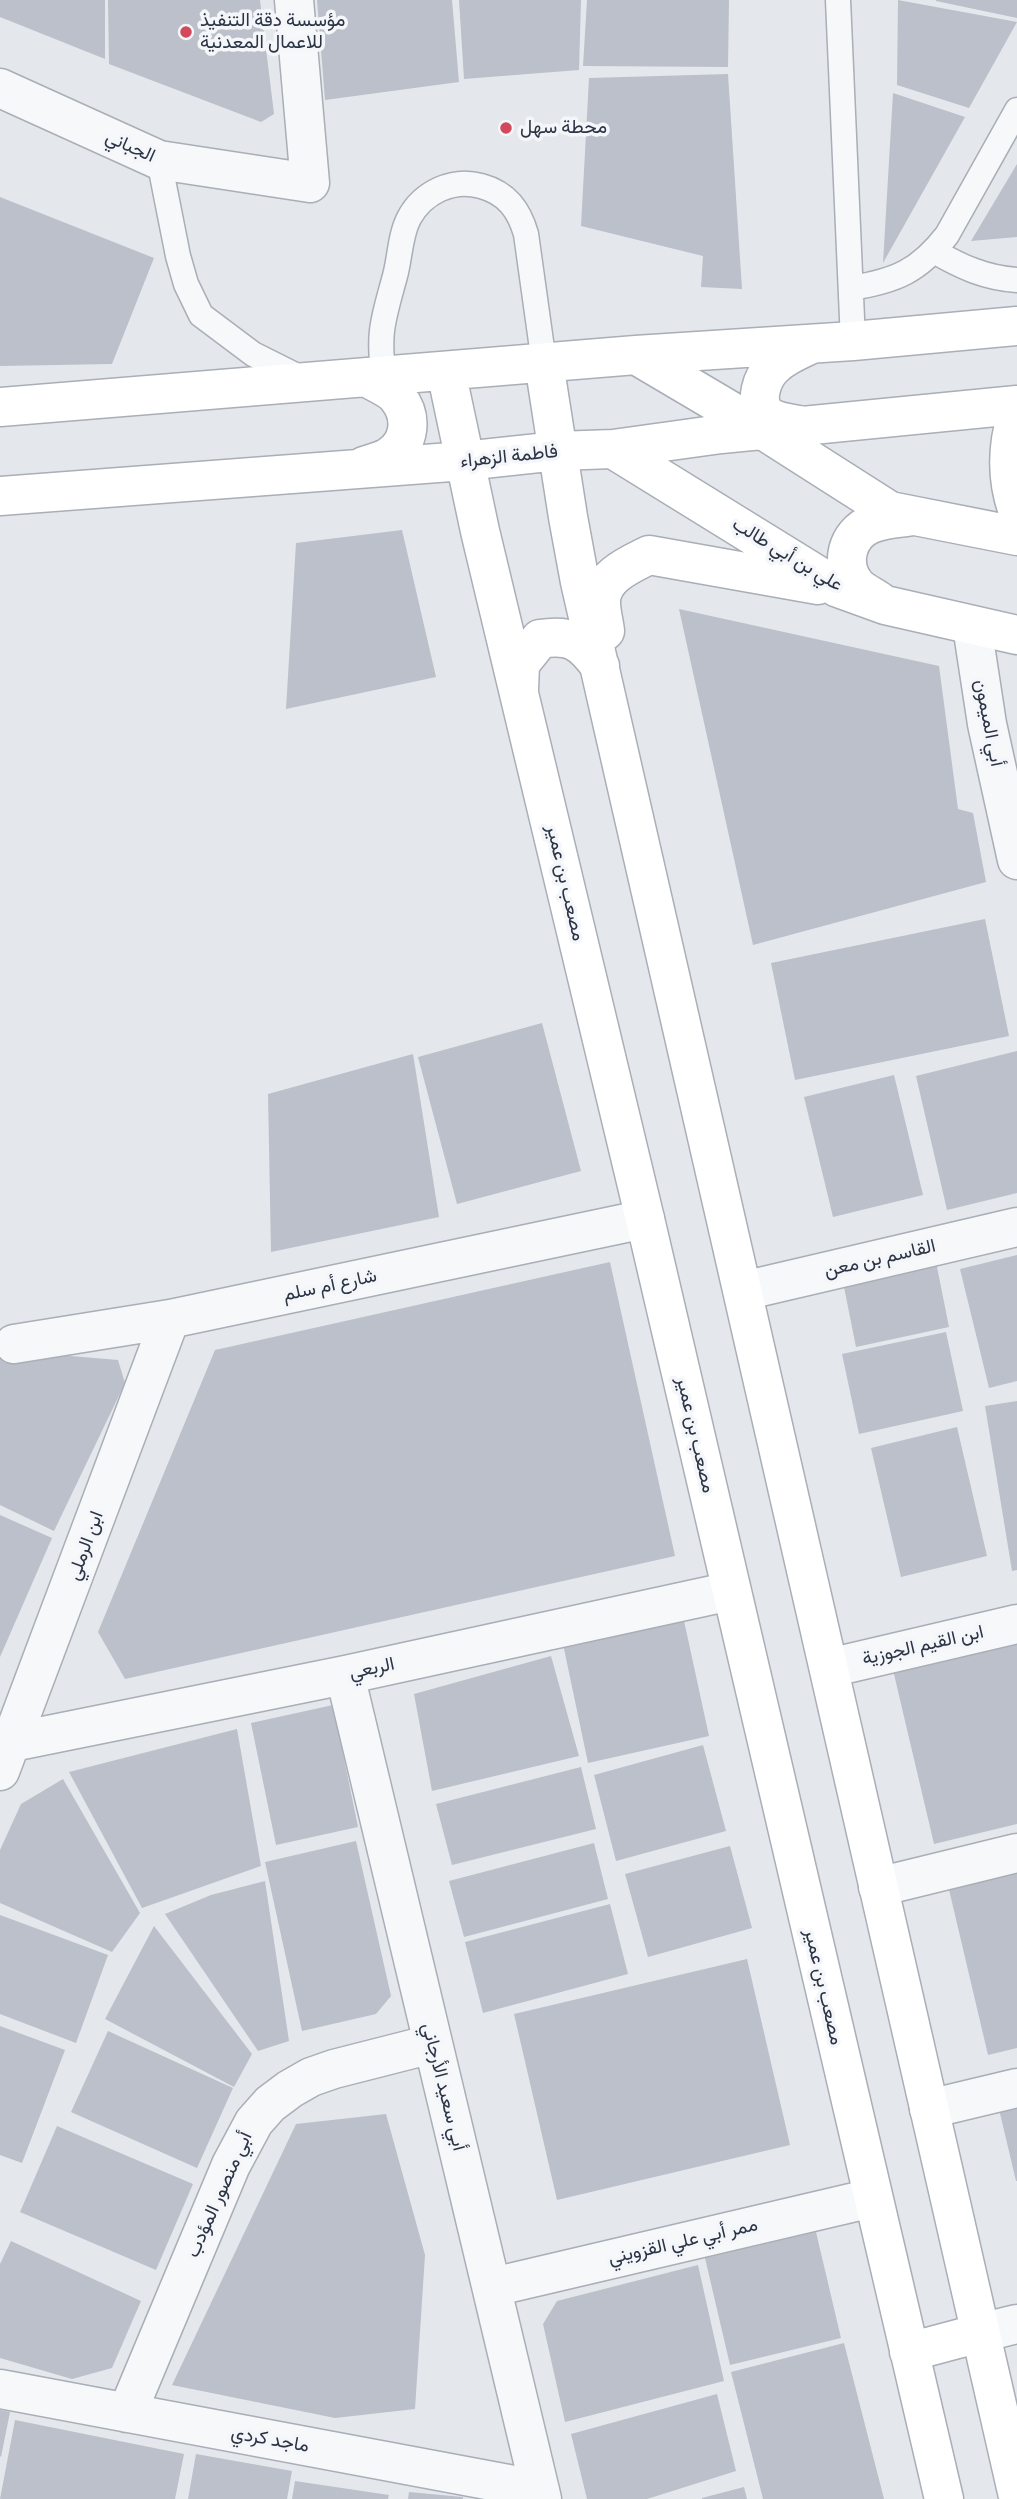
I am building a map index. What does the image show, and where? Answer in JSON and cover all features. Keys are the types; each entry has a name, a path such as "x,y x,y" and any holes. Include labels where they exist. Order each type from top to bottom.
{"street":[{"name":"الجباني","path":"0,88 159,160 310,183 294,0"},
{"path":"0,407 1017,326"},
{"path":"801,425 777,420 766,414 760,400 763,380 773,367 814,343"},
{"path":"636,355 890,511 1017,536"},
{"path":"544,363 578,569 1017,2492"},
{"name":"مصعب بن عمير","path":"446,371 464,461 645,1219 944,2499"},
{"path":"355,470 390,456 403,444 409,425 398,396 375,377"},
{"name":"فاطمة الزهراء","path":"0,496 355,470 557,451 613,449 801,425 1017,405"},
{"path":"1017,414 1009,450 1009,474 1017,509"},
{"name":"علي بن أبي طالب","path":"613,449 838,588 885,605 1017,635"},
{"path":"885,605 856,585 845,555 854,537 867,526 882,520 917,516"},
{"path":"618,747 600,601 607,582 624,567 649,555 838,588"},
{"name":"أبي الميمون","path":"972,626 987,724 1017,860"},
{"path":"519,692 520,664 540,639 559,636 576,640 600,666"},
{"name":"شارع أم سلم","path":"15,1344 170,1320 645,1219"},
{"name":"القاسم بن معن","path":"743,1292 1017,1227"},
{"name":"ابن الرملي","path":"6,1757 170,1320"},
{"name":"الربعي","path":"6,1757 345,1675 731,1591"},
{"name":"ابن القيم الجوزية","path":"829,1668 1017,1624"},
{"name":"أبي سعيد الأرجاني","path":"345,1675 541,2494"},
{"path":"878,1887 1017,1853"},
{"name":"أبي منصور المؤدب","path":"127,2413 241,2142 254,2122 270,2104 312,2077 432,2044"},
{"path":"929,2109 1017,2088"},
{"name":"ممر أبي علي القزويني","path":"493,2287 872,2198"},
{"path":"909,2353 1017,2324"},
{"name":"ماجد كردي","path":"0,2389 541,2494"}],"lane":[{"path":"838,0 853,341"},
{"path":"851,288 882,284 901,276 919,265 934,251 947,235 1017,110"},
{"path":"159,160 177,256 186,284 201,314 253,354 308,382"},
{"path":"375,377 380,333 408,220 427,197 453,184 473,184 492,189 508,200 520,216 526,234 544,363"},
{"path":"934,251 977,273 1017,280"}],"building":[{"path":"0,0 105,0 105,59 0,17"},
{"name":"مؤسسة دقة التنفيذ للاعمال المعدنية","path":"108,0 260,0 274,114 261,122 109,64"},
{"path":"317,0 452,0 459,82 325,100"},
{"path":"459,0 581,0 579,70 464,79"},
{"path":"587,0 729,0 728,67 583,66"},
{"path":"898,0 1017,22 969,108 897,85"},
{"path":"1017,0 1017,18 936,1"},
{"path":"728,74 742,289 701,287 703,256 581,226 589,78"},
{"path":"893,93 965,117 883,263"},
{"path":"1017,164 1017,237 971,241"},
{"path":"0,197 154,258 112,364 0,366"},
{"path":"402,530 436,677 286,709 296,543"},
{"path":"679,609 939,666 958,809 973,813 986,882 753,945"},
{"path":"985,919 1009,1036 795,1080 771,963"},
{"path":"542,1023 581,1171 457,1204 418,1057"},
{"path":"1017,1051 1017,1193 947,1210 916,1076"},
{"path":"413,1054 439,1217 271,1252 268,1094"},
{"path":"894,1075 923,1195 833,1217 804,1097"},
{"path":"1017,1255 1017,1381 989,1388 960,1269"},
{"path":"610,1262 675,1556 125,1679 98,1632 215,1350"},
{"path":"936,1262 949,1327 856,1347 843,1282"},
{"path":"946,1332 963,1411 859,1434 842,1354"},
{"path":"0,1350 118,1360 125,1383 54,1531 0,1505"},
{"path":"1017,1401 1017,1570 1012,1571 985,1406"},
{"path":"957,1427 987,1556 901,1577 871,1448"},
{"path":"0,1515 52,1538 0,1657"},
{"path":"683,1616 709,1736 588,1763 563,1644"},
{"path":"1017,1640 1017,1824 934,1844 893,1670"},
{"path":"551,1656 579,1756 432,1791 414,1694"},
{"path":"333,1705 358,1827 276,1845 251,1723"},
{"path":"237,1729 261,1866 142,1908 69,1772"},
{"path":"703,1745 726,1831 616,1861 594,1775"},
{"path":"581,1767 596,1829 452,1865 436,1804"},
{"path":"63,1779 140,1913 112,1952 0,1903 0,1850 21,1804"},
{"path":"356,1841 391,1996 376,2014 302,2031 265,1862"},
{"path":"594,1843 608,1899 464,1937 449,1881"},
{"path":"730,1846 752,1928 648,1957 625,1874"},
{"path":"1017,1863 1017,2048 988,2055 947,1881"},
{"path":"265,1881 289,2041 258,2051 165,1914 211,1895"},
{"path":"610,1904 628,1974 483,2013 465,1942"},
{"path":"0,1915 108,1955 76,2043 0,2014"},
{"path":"154,1926 252,2054 234,2087 105,2019"},
{"path":"747,1959 790,2145 557,2200 514,2014"},
{"path":"0,2026 65,2050 22,2163 0,2155"},
{"path":"108,2031 233,2088 197,2168 71,2112"},
{"path":"1017,2101 1017,2181 1016,2181 998,2105"},
{"path":"386,2114 425,2255 415,2409 335,2418 172,2385 296,2124"},
{"path":"57,2126 193,2184 156,2270 20,2212"},
{"path":"816,2232 841,2338 730,2365 705,2258"},
{"path":"11,2241 141,2301 112,2368 72,2379 0,2358 0,2264"},
{"path":"698,2265 724,2381 565,2422 543,2324 557,2301"},
{"path":"844,2343 884,2499 763,2499 731,2372"},
{"path":"717,2394 736,2471 647,2499 587,2499 571,2434"},
{"path":"0,2410 10,2412 1,2457 0,2456"},
{"path":"15,2420 184,2454 175,2499 0,2499"},
{"path":"196,2454 292,2471 287,2499 188,2499"},
{"path":"295,2481 389,2495 388,2499 292,2499"},
{"path":"744,2487 747,2499 702,2499 702,2498"},
{"path":"409,2492 463,2497 463,2499 408,2499"}],"place":[{"name":"مؤسسة دقة التنفيذ للاعمال المعدنية","path":"186,32"},
{"name":"محطة سهل","path":"506,128"}]}
